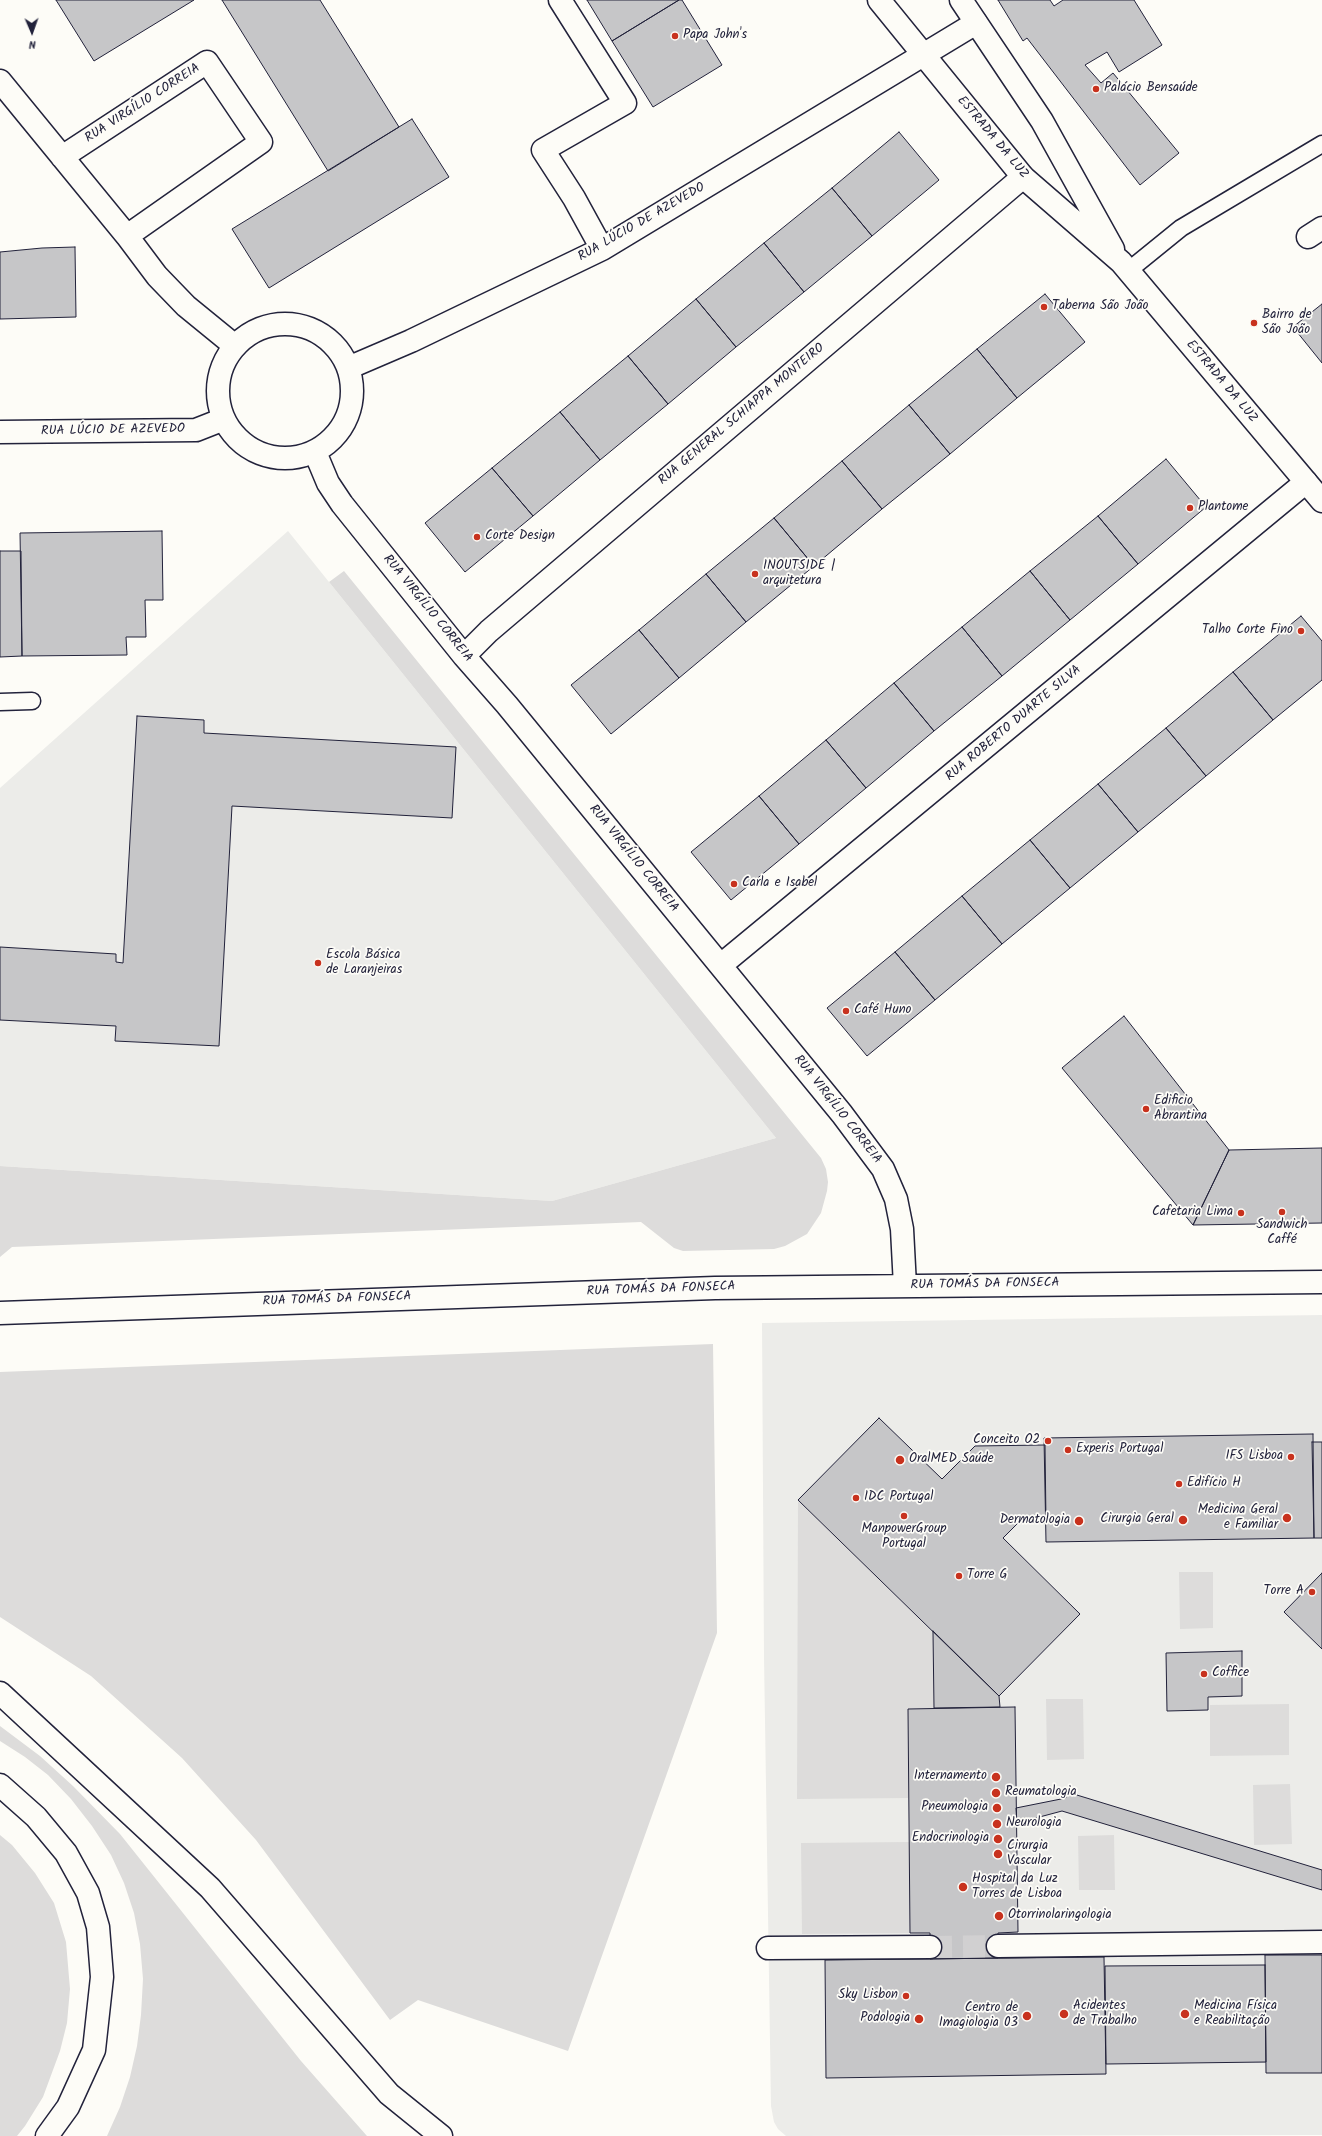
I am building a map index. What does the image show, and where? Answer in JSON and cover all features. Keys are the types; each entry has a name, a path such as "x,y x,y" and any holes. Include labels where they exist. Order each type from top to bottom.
{"main road":[{"path":"560,0 625,103 543,150 574,198 602,249"},
{"name":"ESTRADA DA LUZ","path":"879,0 1023,177 1125,267 1322,501"},
{"name":"ESTRADA DA LUZ","path":"961,0 1042,121 1125,267"},
{"name":"RUA LÚCIO DE AZEVEDO","path":"348,368 418,337 602,249 976,23"},
{"name":"RUA VIRGÍLIO CORREIA","path":"62,157 207,62 261,142 127,236"},
{"path":"0,81 127,236 157,276 186,306 235,346"},
{"name":"RUA GENERAL SCHIAPPA MONTEIRO","path":"464,656 489,631 1023,177"},
{"path":"287,324 307,327 325,336 339,350 348,368 353,387 351,407 343,425 331,440 314,452 297,457 280,457 262,454 247,446 234,434 224,419 219,401 219,381 224,363 235,346 250,334 268,326 287,324"},
{"name":"RUA LÚCIO DE AZEVEDO","path":"0,432 196,430 224,419"},
{"name":"RUA VIRGÍLIO CORREIA","path":"314,452 328,483 342,504 464,656 507,705 721,965 842,1114 883,1169 896,1199 902,1229 905,1286"},
{"name":"RUA ROBERTO DUARTE SILVA","path":"721,965 1306,482"},
{"name":"RUA TOMÁS DA FONSECA","path":"0,1313 707,1288 1322,1282"},
{"path":"0,1692 210,1888 389,2094 441,2136"},
{"path":"0,1785 36,1817 66,1853 88,1892 98,1927 102,1977 94,2050 68,2107 47,2136"},
{"path":"998,1946 1322,1942"},
{"path":"768,1948 930,1947"}],"lane":[{"path":"1125,267 1181,228 1322,144"},
{"path":"0,702 32,701"}],"shaded area":[{"name":"Escola Básica de Laranjeiras","path":"288,531 776,1138 552,1201 0,1166 0,788"},
{"path":"344,571 821,1158 826,1169 828,1182 827,1191 821,1213 807,1234 785,1246 774,1249 683,1251 674,1248 641,1222 12,1247 0,1257 0,1166 552,1201 776,1138 329,582"},
{"path":"1322,1315 1322,2135 786,2136 778,2129 774,2122 771,2106 764,1657 762,1323"},
{"path":"713,1344 717,1633 568,2051 418,2000 390,2020 256,1840 182,1758 91,1676 0,1617 0,1372"},
{"path":"798,1500 933,1631 934,1708 908,1709 908,1798 797,1799"},
{"path":"1179,1572 1213,1572 1213,1628 1180,1629"},
{"path":"1046,1699 1083,1699 1084,1759 1047,1760"},
{"path":"1289,1704 1289,1755 1210,1756 1210,1705"},
{"path":"0,1726 40,1756 73,1786 120,1834 301,2061 367,2136 107,2136 120,2107 130,2077 137,2046 141,2015 143,1979 140,1944 134,1913 124,1883 111,1855 92,1826 71,1799 48,1775 25,1757 0,1741"},
{"path":"1290,1784 1292,1844 1254,1845 1253,1785"},
{"path":"0,1835 12,1845 35,1873 54,1903 66,1942 70,1989 67,2023 60,2051 43,2097 17,2136 0,2136"},
{"path":"1114,1835 1115,1890 1079,1890 1078,1836"},
{"path":"909,1842 910,1933 802,1934 801,1843"}],"building":[{"path":"56,0 194,0 94,61"},
{"path":"222,0 320,0 399,127 328,171"},
{"path":"587,0 679,0 612,41"},
{"path":"679,0 682,0 722,65 653,107 612,41"},
{"name":"Palácio Bensaúde","path":"998,0 1050,0 1054,6 1063,0 1134,0 1162,45 1119,72 1107,52 1085,65 1101,83 1113,73 1179,153 1140,185 1027,38 1023,41"},
{"path":"412,119 449,177 269,288 232,229"},
{"path":"899,132 939,180 872,236 832,188"},
{"path":"832,188 872,236 804,292 764,243"},
{"path":"764,243 804,292 736,347 696,299"},
{"path":"75,247 76,317 0,319 0,252"},
{"path":"1045,294 1085,342 1017,398 977,349"},
{"path":"696,299 736,347 668,404 628,356"},
{"path":"1322,304 1322,363 1293,327"},
{"path":"977,349 1017,398 950,454 909,405"},
{"path":"628,356 668,404 600,460 560,412"},
{"path":"909,405 950,454 882,509 842,461"},
{"path":"560,412 600,460 533,516 492,468"},
{"path":"1166,459 1206,507 1138,564 1098,516"},
{"path":"842,461 882,509 814,566 774,518"},
{"path":"492,468 533,516 465,572 425,523"},
{"path":"1098,516 1138,564 1070,620 1030,571"},
{"path":"774,518 814,566 746,622 706,574"},
{"path":"162,531 163,600 145,600 146,637 126,637 127,655 22,656 20,533"},
{"path":"0,551 21,551 22,656 0,657"},
{"path":"1030,571 1070,620 1002,676 962,627"},
{"path":"706,574 746,622 679,678 639,630"},
{"path":"1301,616 1322,641 1322,680 1273,720 1233,672"},
{"path":"962,627 1002,676 934,731 894,683"},
{"path":"639,630 679,678 611,734 571,685"},
{"path":"1233,672 1273,720 1206,776 1166,728"},
{"path":"894,683 934,731 866,788 826,740"},
{"path":"137,716 204,720 204,733 456,747 452,818 232,806 219,1046 115,1041 116,1026 0,1020 0,947 116,954 116,962 123,963"},
{"path":"1166,728 1206,776 1138,832 1098,784"},
{"path":"826,740 866,788 799,844 759,796"},
{"path":"1098,784 1138,832 1070,888 1030,840"},
{"path":"759,796 799,844 731,900 691,852"},
{"path":"1030,840 1070,888 1002,944 962,896"},
{"path":"962,896 1002,944 935,1000 895,952"},
{"path":"895,952 935,1000 867,1056 827,1008"},
{"name":"Edificio Abrantina","path":"1124,1016 1229,1150 1193,1225 1062,1068"},
{"name":"Edificio Abrantina","path":"1322,1148 1322,1223 1193,1225 1229,1150"},
{"name":"Torre G","path":"879,1418 942,1479 975,1446 1045,1445 1046,1523 1018,1523 1003,1538 1080,1614 999,1696 798,1500"},
{"name":"Edifício H","path":"1313,1434 1314,1538 1046,1542 1044,1438"},
{"path":"1312,1442 1322,1442 1322,1538 1314,1538"},
{"name":"Torre A","path":"1322,1573 1322,1649 1284,1612"},
{"path":"933,1631 999,1696 1000,1707 934,1708"},
{"name":"Coffice","path":"1242,1651 1242,1696 1208,1697 1208,1710 1167,1711 1166,1653"},
{"path":"1015,1707 1018,1932 998,1933 998,1958 930,1959 930,1933 910,1933 908,1709"},
{"path":"1067,1792 1322,1870 1322,1890 1062,1811 1017,1823 1016,1808 1066,1798"},
{"path":"1265,1955 1322,1955 1322,2073 1266,2073"},
{"path":"1104,1957 1106,2074 826,2078 825,1960"},
{"path":"1265,1965 1266,2062 1106,2064 1105,1966"}],"tunnel":[{"path":"930,1947 998,1946"}],"place":[{"name":"Papa John's","path":"675,36"},
{"name":"Palácio Bensaúde","path":"1096,89"},
{"name":"Taberna São João","path":"1044,307"},
{"name":"Bairro de São João","path":"1254,323"},
{"name":"Plantome","path":"1190,508"},
{"name":"Corte Design","path":"477,537"},
{"name":"INOUTSIDE | arquitetura","path":"755,574"},
{"name":"Talho Corte Fino","path":"1301,631"},
{"name":"Carla e Isabel","path":"734,884"},
{"name":"Escola Básica de Laranjeiras","path":"318,963"},
{"name":"Café Huno","path":"846,1011"},
{"name":"Edificio Abrantina","path":"1146,1109"},
{"name":"Sandwich Caffé","path":"1282,1212"},
{"name":"Cafetaria Lima","path":"1241,1213"},
{"name":"Conceito O2","path":"1048,1441"},
{"name":"Experis Portugal","path":"1068,1450"},
{"name":"IFS Lisboa","path":"1291,1457"},
{"name":"OralMED Saúde","path":"900,1460"},
{"name":"Edifício H","path":"1179,1484"},
{"name":"IDC Portugal","path":"856,1498"},
{"name":"ManpowerGroup Portugal","path":"904,1516"},
{"name":"Medicina Geral e Familiar","path":"1287,1518"},
{"name":"Cirurgia Geral","path":"1183,1520"},
{"name":"Dermatologia","path":"1079,1521"},
{"name":"Torre G","path":"959,1576"},
{"name":"Torre A","path":"1312,1592"},
{"name":"Coffice","path":"1204,1674"},
{"name":"Internamento","path":"996,1777"},
{"name":"Reumatologia","path":"996,1793"},
{"name":"Pneumologia","path":"997,1808"},
{"name":"Neurologia","path":"997,1824"},
{"name":"Endocrinologia","path":"998,1839"},
{"name":"Cirurgia Vascular","path":"998,1854"},
{"name":"Hospital da Luz Torres de Lisboa","path":"963,1887"},
{"name":"Otorrinolaringologia","path":"999,1916"},
{"name":"Sky Lisbon","path":"906,1996"},
{"name":"Acidentes de Trabalho","path":"1064,2014"},
{"name":"Medicina Física e Reabilitação","path":"1185,2014"},
{"name":"Centro de Imagiologia 03","path":"1027,2016"},
{"name":"Podologia","path":"919,2019"}]}
